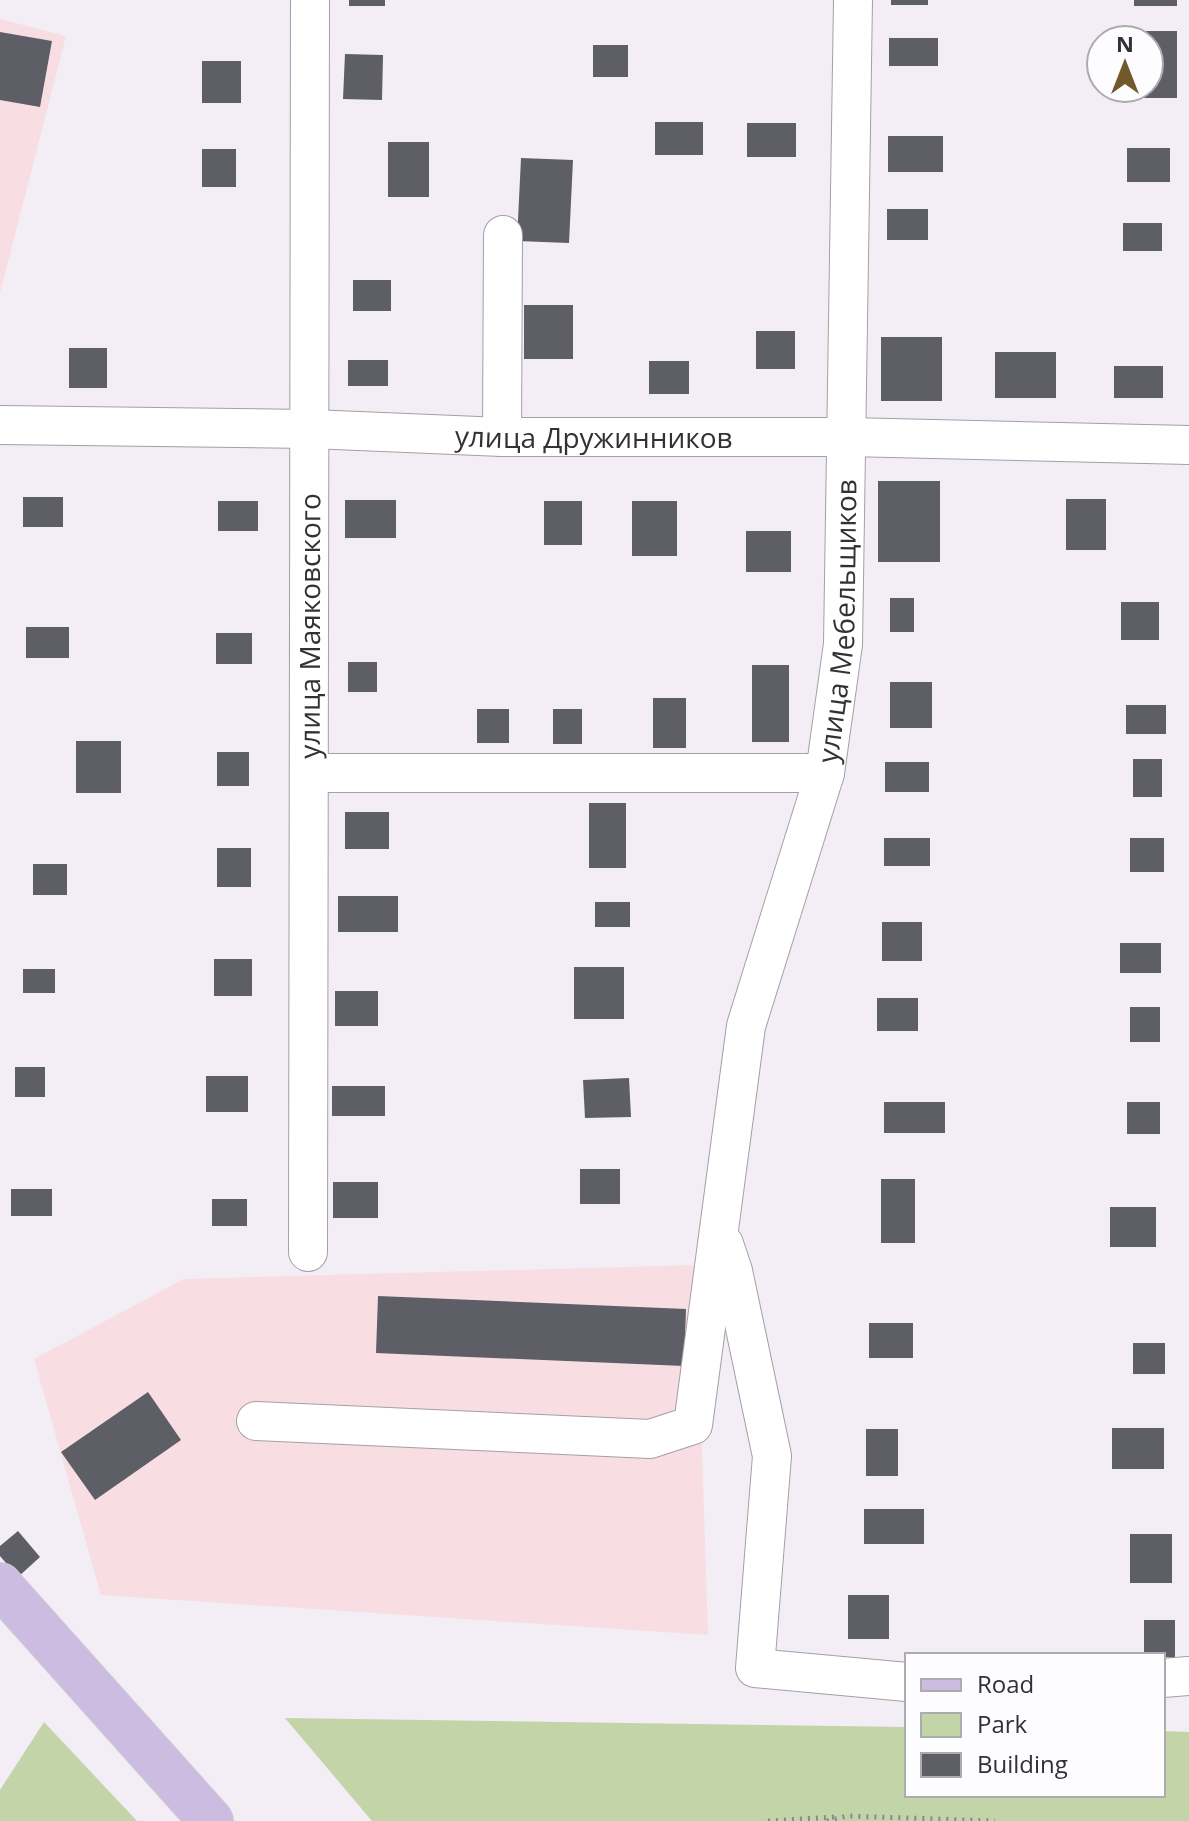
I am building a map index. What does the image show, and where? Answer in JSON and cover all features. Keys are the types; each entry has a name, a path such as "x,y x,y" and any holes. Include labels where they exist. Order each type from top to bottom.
{"main road":[{"path":"0,1585 211,1821"}],"street":[{"name":"улица Маяковского","path":"308,1252 310,0"},
{"name":"улица Мебельщиков","path":"256,1421 650,1439 693,1425 746,1026 825,773 843,644 853,0"},
{"path":"502,437 503,235"},
{"name":"улица Дружинников","path":"0,425 311,429 502,437 848,437 1189,445"},
{"path":"309,773 825,773"},
{"path":"719,1230 733,1271 772,1456 755,1668 905,1682"},
{"path":"1165,1678 1189,1676"}],"path":[{"path":"768,1821 847,1816 995,1821"},
{"path":"827,1821 847,1816"}],"shaded area":[{"path":"0,19 66,36 0,293"},
{"path":"696,1265 708,1635 101,1595 34,1359 184,1279"}],"green space":[{"path":"285,1718 905,1727 905,1797 1165,1797 1165,1731 1189,1732 1189,1821 372,1821"},
{"path":"44,1722 137,1821 0,1821 0,1790"}],"building":[{"path":"349,0 385,0 385,6 349,6"},
{"path":"891,0 928,0 928,5 891,5"},
{"path":"1134,0 1177,0 1177,6 1134,6"},
{"path":"1165,31 1177,31 1177,98 1165,98"},
{"path":"0,32 52,41 40,107 0,100"},
{"path":"889,38 938,38 938,66 889,66"},
{"path":"593,45 628,45 628,77 593,77"},
{"path":"345,54 383,55 382,100 343,99"},
{"path":"202,61 241,61 241,103 202,103"},
{"path":"655,122 703,122 703,155 655,155"},
{"path":"747,123 796,123 796,157 747,157"},
{"path":"888,136 943,136 943,172 888,172"},
{"path":"388,142 429,142 429,197 388,197"},
{"path":"1127,148 1170,148 1170,182 1127,182"},
{"path":"202,149 236,149 236,187 202,187"},
{"path":"521,158 573,160 569,243 517,241"},
{"path":"887,209 928,209 928,240 887,240"},
{"path":"1123,223 1162,223 1162,251 1123,251"},
{"path":"353,280 391,280 391,311 353,311"},
{"path":"524,305 573,305 573,359 524,359"},
{"path":"756,331 795,331 795,369 756,369"},
{"path":"881,337 942,337 942,401 881,401"},
{"path":"69,348 107,348 107,388 69,388"},
{"path":"995,352 1056,352 1056,398 995,398"},
{"path":"348,360 388,360 388,386 348,386"},
{"path":"649,361 689,361 689,394 649,394"},
{"path":"1114,366 1163,366 1163,398 1114,398"},
{"path":"878,481 940,481 940,562 878,562"},
{"path":"23,497 63,497 63,527 23,527"},
{"path":"1066,499 1106,499 1106,550 1066,550"},
{"path":"345,500 396,500 396,538 345,538"},
{"path":"218,501 258,501 258,531 218,531"},
{"path":"544,501 582,501 582,545 544,545"},
{"path":"632,501 677,501 677,556 632,556"},
{"path":"746,531 791,531 791,572 746,572"},
{"path":"890,598 914,598 914,632 890,632"},
{"path":"1121,602 1159,602 1159,640 1121,640"},
{"path":"26,627 69,627 69,658 26,658"},
{"path":"216,633 252,633 252,664 216,664"},
{"path":"348,662 377,662 377,692 348,692"},
{"path":"752,665 789,665 789,742 752,742"},
{"path":"890,682 932,682 932,728 890,728"},
{"path":"653,698 686,698 686,748 653,748"},
{"path":"1126,705 1166,705 1166,734 1126,734"},
{"path":"477,709 509,709 509,743 477,743"},
{"path":"553,709 582,709 582,744 553,744"},
{"path":"76,741 121,741 121,793 76,793"},
{"path":"217,752 249,752 249,786 217,786"},
{"path":"1133,759 1162,759 1162,797 1133,797"},
{"path":"885,762 929,762 929,792 885,792"},
{"path":"589,803 626,803 626,868 589,868"},
{"path":"345,812 389,812 389,849 345,849"},
{"path":"884,838 930,838 930,866 884,866"},
{"path":"1130,838 1164,838 1164,872 1130,872"},
{"path":"217,848 251,848 251,887 217,887"},
{"path":"33,864 67,864 67,895 33,895"},
{"path":"338,896 398,896 398,932 338,932"},
{"path":"595,902 630,902 630,927 595,927"},
{"path":"882,922 922,922 922,961 882,961"},
{"path":"1120,943 1161,943 1161,973 1120,973"},
{"path":"214,959 252,959 252,996 214,996"},
{"path":"574,967 624,967 624,1019 574,1019"},
{"path":"23,969 55,969 55,993 23,993"},
{"path":"335,991 378,991 378,1026 335,1026"},
{"path":"877,998 918,998 918,1031 877,1031"},
{"path":"1130,1007 1160,1007 1160,1042 1130,1042"},
{"path":"15,1067 45,1067 45,1097 15,1097"},
{"path":"206,1076 248,1076 248,1112 206,1112"},
{"path":"629,1078 631,1117 585,1118 583,1080"},
{"path":"332,1086 385,1086 385,1116 332,1116"},
{"path":"884,1102 945,1102 945,1133 884,1133"},
{"path":"1127,1102 1160,1102 1160,1134 1127,1134"},
{"path":"580,1169 620,1169 620,1204 580,1204"},
{"path":"881,1179 915,1179 915,1243 881,1243"},
{"path":"333,1182 378,1182 378,1218 333,1218"},
{"path":"11,1189 52,1189 52,1216 11,1216"},
{"path":"212,1199 247,1199 247,1226 212,1226"},
{"path":"1110,1207 1156,1207 1156,1247 1110,1247"},
{"path":"378,1296 686,1309 684,1366 376,1353"},
{"path":"869,1323 913,1323 913,1358 869,1358"},
{"path":"1133,1343 1165,1343 1165,1374 1133,1374"},
{"path":"148,1392 181,1440 95,1500 61,1452"},
{"path":"1112,1428 1164,1428 1164,1469 1112,1469"},
{"path":"866,1429 898,1429 898,1476 866,1476"},
{"path":"864,1509 924,1509 924,1544 864,1544"},
{"path":"18,1531 40,1557 18,1577 0,1556 0,1546"},
{"path":"1130,1534 1172,1534 1172,1583 1130,1583"},
{"path":"848,1595 889,1595 889,1639 848,1639"},
{"path":"1144,1620 1175,1620 1175,1658 1165,1657 1165,1653 1144,1653"}]}
